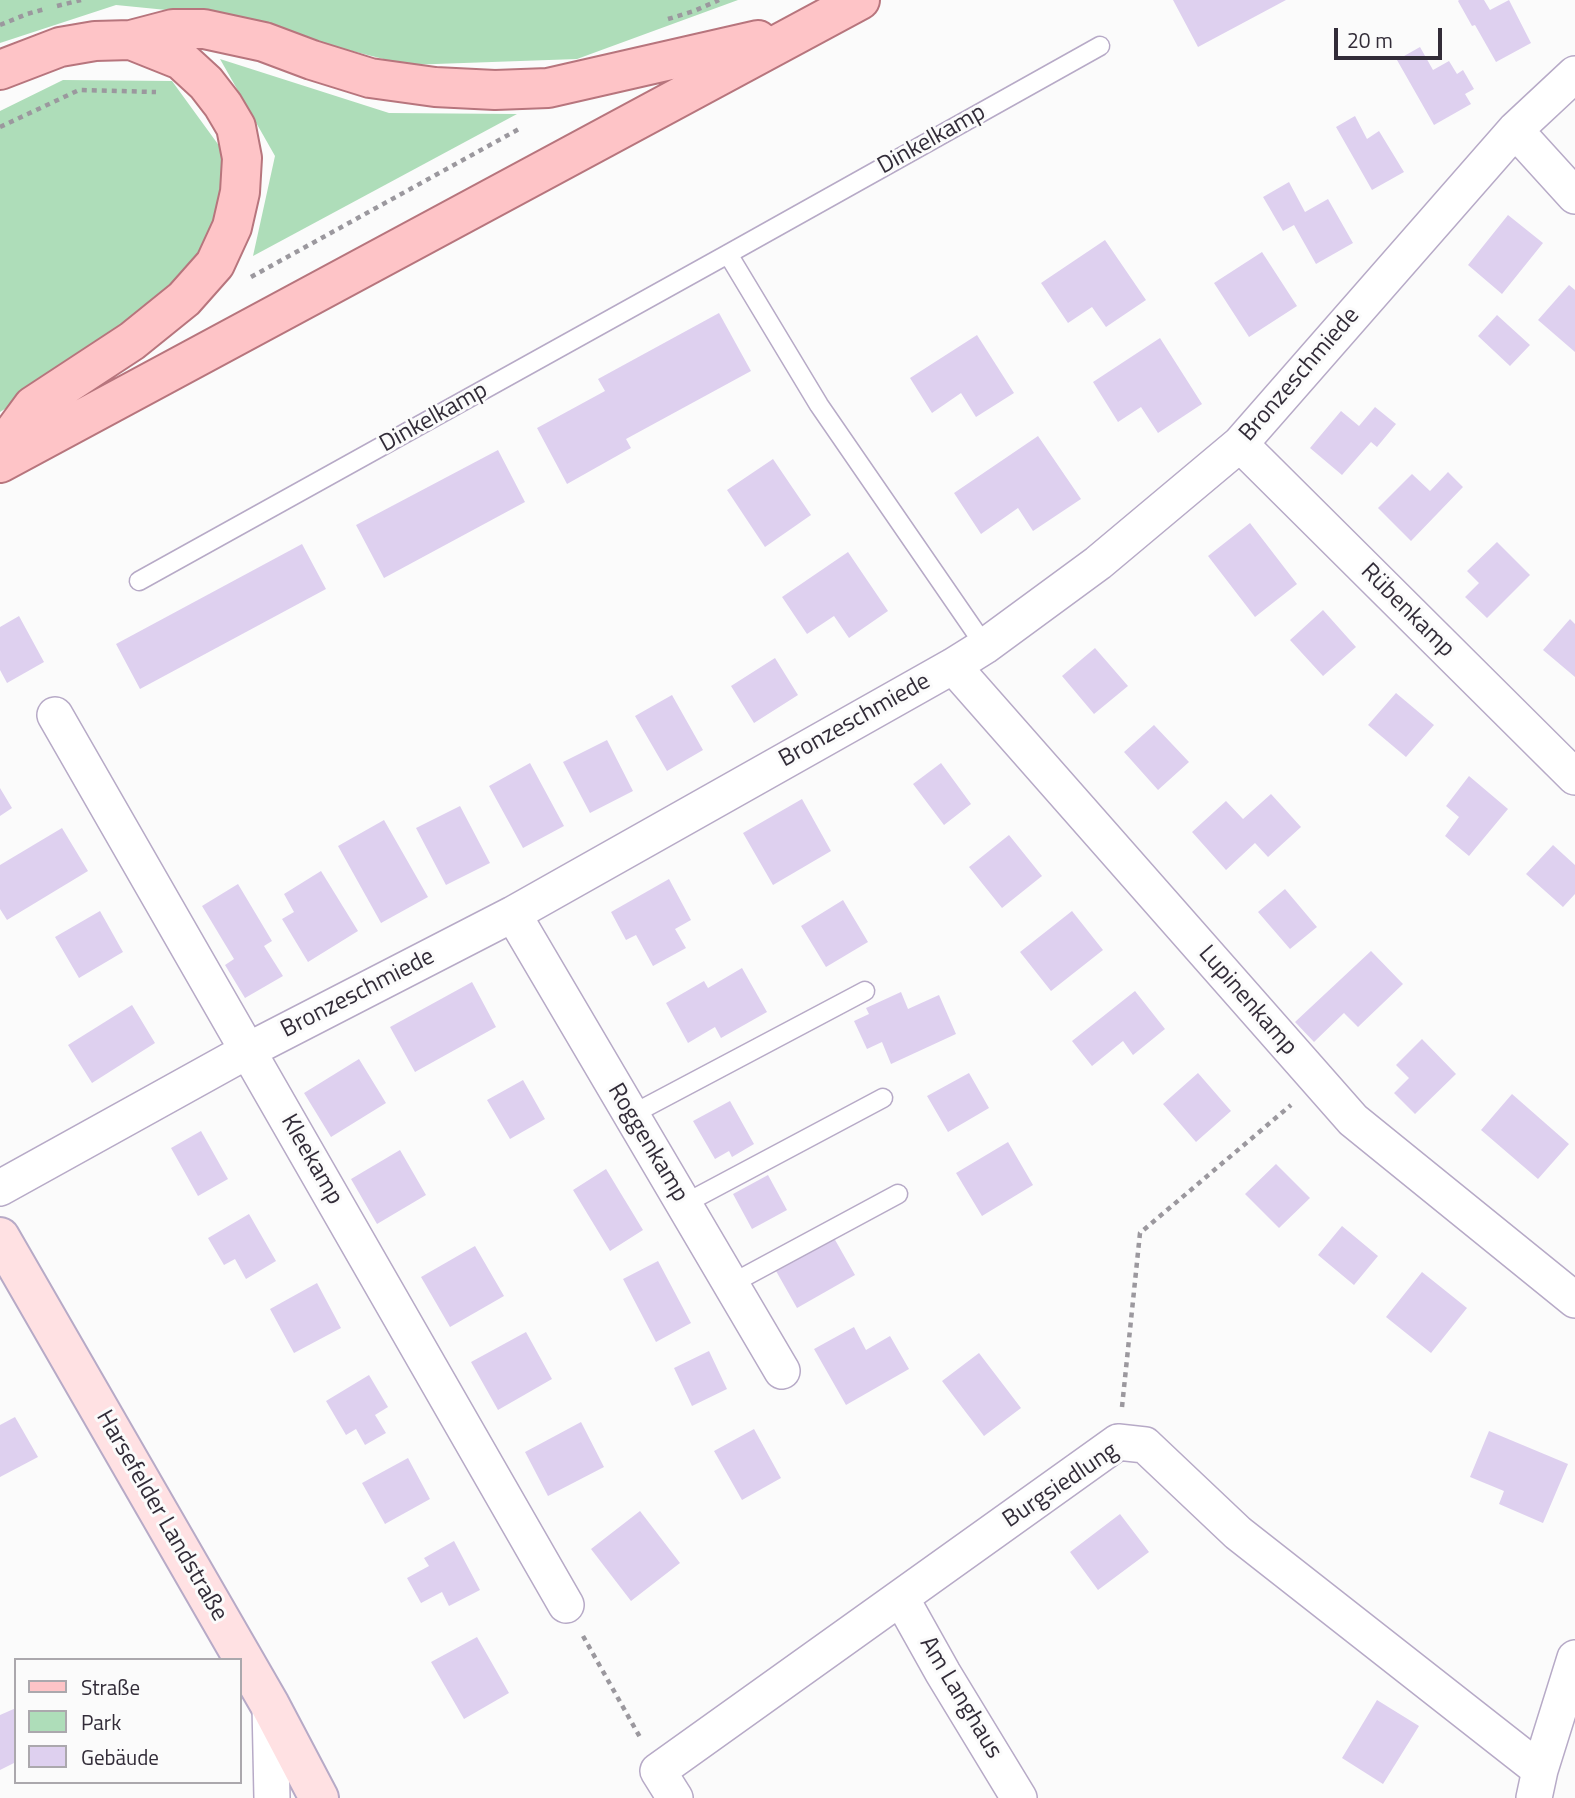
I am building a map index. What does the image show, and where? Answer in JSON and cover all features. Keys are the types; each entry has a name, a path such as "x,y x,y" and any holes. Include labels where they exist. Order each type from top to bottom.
{"main road":[{"path":"0,463 860,0"},
{"path":"0,70 60,47 95,41 131,40 173,29 204,29 264,42 370,78 435,87 495,90 548,88 808,28"},
{"path":"0,451 33,406 132,341 184,299 215,264 232,227 240,192 242,158 236,127 223,104 206,83 181,60 131,40"},
{"name":"Harsefelder Landstraße","path":"0,1237 270,1704 319,1798"}],"street":[{"name":"Bronzeschmiede","path":"0,1188 249,1051 513,914 985,646 1098,563 1240,444 1515,130 1575,74"},
{"path":"1515,130 1575,197"},
{"name":"Rübenkamp","path":"1240,444 1575,777"},
{"name":"Lupinenkamp","path":"953,666 1353,1120 1575,1300"},
{"name":"Kleekamp","path":"55,715 566,1605"},
{"name":"Roggenkamp","path":"513,914 782,1371"},
{"name":"Burgsiedlung","path":"667,1784 901,1598 1118,1443 1145,1445 1238,1533 1537,1784"},
{"name":"Am Langhaus","path":"901,1598 1019,1798"},
{"path":"1537,1784 1575,1658"},
{"path":"270,1704 272,1798"}],"lane":[{"name":"Dinkelkamp","path":"139,581 1101,46"},
{"path":"728,254 819,405 985,646"},
{"path":"631,1115 865,991"},
{"path":"684,1205 883,1098"},
{"path":"731,1284 898,1194"}],"path":[{"path":"667,19 719,0"},
{"path":"215,264 244,281 548,113 548,88"},
{"path":"0,127 79,90 158,92"},
{"path":"1118,1443 1140,1233 1318,1081"},
{"path":"566,1605 667,1784"}],"green space":[{"path":"0,0 738,0 577,59 407,65 207,14 116,5 0,43"},
{"path":"220,59 389,113 517,114 253,256 275,156"},
{"path":"63,80 172,81 228,158 211,247 117,339 0,412 0,111"}],"building":[{"path":"1173,0 1286,0 1198,47"},
{"path":"1459,0 1484,0 1490,10 1509,0 1531,43 1496,62 1475,25 1472,26"},
{"path":"1420,47 1433,70 1449,61 1457,74 1463,70 1474,89 1465,94 1471,104 1434,125 1397,60"},
{"path":"1355,116 1367,139 1379,131 1404,172 1372,190 1336,127"},
{"path":"1289,182 1305,212 1328,199 1353,243 1316,264 1294,225 1283,231 1263,197"},
{"path":"1508,215 1543,243 1502,294 1468,265"},
{"path":"1105,240 1146,300 1106,327 1092,307 1068,323 1041,283"},
{"path":"1262,252 1297,306 1249,337 1214,283"},
{"path":"1569,285 1575,290 1575,352 1538,320"},
{"path":"719,313 751,371 626,439 631,448 567,484 537,428 605,391 598,379"},
{"path":"1497,315 1530,345 1510,366 1478,336"},
{"path":"977,335 1014,393 976,417 961,393 932,413 910,378"},
{"path":"1160,338 1202,404 1158,433 1141,407 1118,422 1093,382"},
{"path":"1375,407 1396,424 1377,447 1371,442 1342,475 1310,448 1341,411 1359,426"},
{"path":"1038,436 1081,499 1033,531 1018,508 981,534 954,493"},
{"path":"498,450 525,502 384,578 356,525"},
{"path":"773,459 811,515 765,547 727,490"},
{"path":"1448,472 1463,487 1411,541 1378,508 1412,474 1430,491"},
{"path":"1250,523 1297,584 1255,617 1208,556"},
{"path":"1497,542 1530,575 1487,618 1465,597 1479,583 1467,571"},
{"path":"302,544 326,589 140,689 116,644"},
{"path":"848,552 888,611 849,638 834,616 807,634 782,597"},
{"path":"1323,610 1356,647 1323,676 1290,640"},
{"path":"19,616 44,662 7,683 0,670 0,627"},
{"path":"1570,619 1575,624 1575,677 1543,650"},
{"path":"1095,648 1128,686 1094,714 1062,676"},
{"path":"775,658 798,695 754,723 731,686"},
{"path":"1396,693 1434,725 1406,757 1368,725"},
{"path":"672,695 703,750 667,771 635,716"},
{"path":"1154,725 1189,762 1158,790 1124,752"},
{"path":"607,740 633,791 590,813 563,762"},
{"path":"530,763 564,826 523,848 489,786"},
{"path":"941,763 971,804 944,825 913,784"},
{"path":"1469,776 1508,809 1469,856 1445,836 1459,817 1446,806"},
{"path":"0,788 12,808 0,816"},
{"path":"1271,794 1301,827 1268,857 1255,843 1226,870 1192,832 1226,801 1243,819"},
{"path":"802,799 831,851 773,885 743,833"},
{"path":"460,806 490,863 446,885 416,828"},
{"path":"384,820 428,897 381,923 338,846"},
{"path":"62,828 88,871 7,920 0,909 0,865"},
{"path":"1009,835 1042,876 1002,908 969,867"},
{"path":"1553,845 1575,865 1575,894 1563,907 1526,874"},
{"path":"321,871 358,931 308,962 282,919 294,912 284,894"},
{"path":"669,879 691,920 675,929 686,948 653,966 636,935 626,940 611,912"},
{"path":"238,884 272,941 264,946 283,976 245,998 225,965 234,959 202,906"},
{"path":"1285,889 1317,927 1290,949 1258,912"},
{"path":"843,900 868,942 826,967 801,926"},
{"path":"100,911 123,952 79,978 55,937"},
{"path":"1072,911 1103,950 1051,991 1020,952"},
{"path":"1371,951 1403,984 1358,1027 1344,1013 1314,1042 1295,1022"},
{"path":"742,968 767,1012 721,1038 715,1027 688,1043 666,1003 704,981 708,988"},
{"path":"472,982 496,1027 415,1072 390,1027"},
{"path":"1135,991 1165,1029 1133,1055 1123,1041 1092,1066 1072,1041"},
{"path":"901,992 908,1009 939,995 956,1034 891,1064 882,1042 867,1049 854,1021 869,1014 866,1008"},
{"path":"132,1005 155,1043 92,1083 68,1045"},
{"path":"1422,1039 1456,1074 1415,1114 1394,1093 1409,1078 1396,1065"},
{"path":"359,1059 386,1103 331,1137 304,1093"},
{"path":"969,1073 989,1108 948,1132 927,1096"},
{"path":"1198,1073 1231,1111 1196,1142 1163,1104"},
{"path":"523,1080 545,1119 510,1139 487,1100"},
{"path":"1512,1094 1569,1144 1538,1179 1481,1130"},
{"path":"730,1101 754,1144 732,1157 729,1151 715,1159 693,1121"},
{"path":"201,1131 228,1179 198,1196 171,1148"},
{"path":"1008,1142 1033,1185 982,1216 956,1173"},
{"path":"400,1150 426,1195 377,1224 351,1179"},
{"path":"1276,1164 1310,1198 1279,1228 1245,1194"},
{"path":"606,1169 643,1230 610,1251 573,1190"},
{"path":"768,1175 787,1210 752,1229 733,1194"},
{"path":"249,1214 276,1261 246,1279 235,1259 224,1265 208,1238"},
{"path":"1342,1226 1378,1256 1354,1285 1318,1255"},
{"path":"834,1238 855,1275 797,1308 776,1271"},
{"path":"475,1246 504,1296 450,1327 421,1277"},
{"path":"658,1261 691,1323 656,1342 623,1279"},
{"path":"1422,1272 1467,1308 1431,1353 1386,1317"},
{"path":"317,1283 341,1328 294,1353 270,1309"},
{"path":"854,1327 866,1350 890,1336 909,1369 846,1405 814,1349"},
{"path":"526,1332 552,1379 498,1410 471,1362"},
{"path":"709,1351 727,1389 692,1406 674,1368"},
{"path":"979,1353 1021,1408 984,1436 942,1381"},
{"path":"369,1375 388,1407 375,1415 386,1433 365,1445 356,1429 346,1435 326,1401"},
{"path":"15,1417 38,1457 0,1477 0,1425"},
{"path":"581,1422 604,1467 548,1496 525,1452"},
{"path":"754,1429 781,1478 742,1500 714,1451"},
{"path":"1489,1431 1568,1464 1543,1523 1499,1504 1504,1491 1470,1477"},
{"path":"408,1458 430,1499 385,1524 362,1483"},
{"path":"640,1511 680,1563 631,1601 591,1549"},
{"path":"1120,1514 1149,1552 1098,1590 1070,1552"},
{"path":"454,1541 480,1590 449,1606 442,1592 421,1603 407,1578 429,1566 424,1558"},
{"path":"477,1637 509,1693 464,1719 431,1662"},
{"path":"1377,1700 1419,1726 1383,1784 1342,1758"},
{"path":"14,1709 14,1763 0,1770 0,1715"}]}
